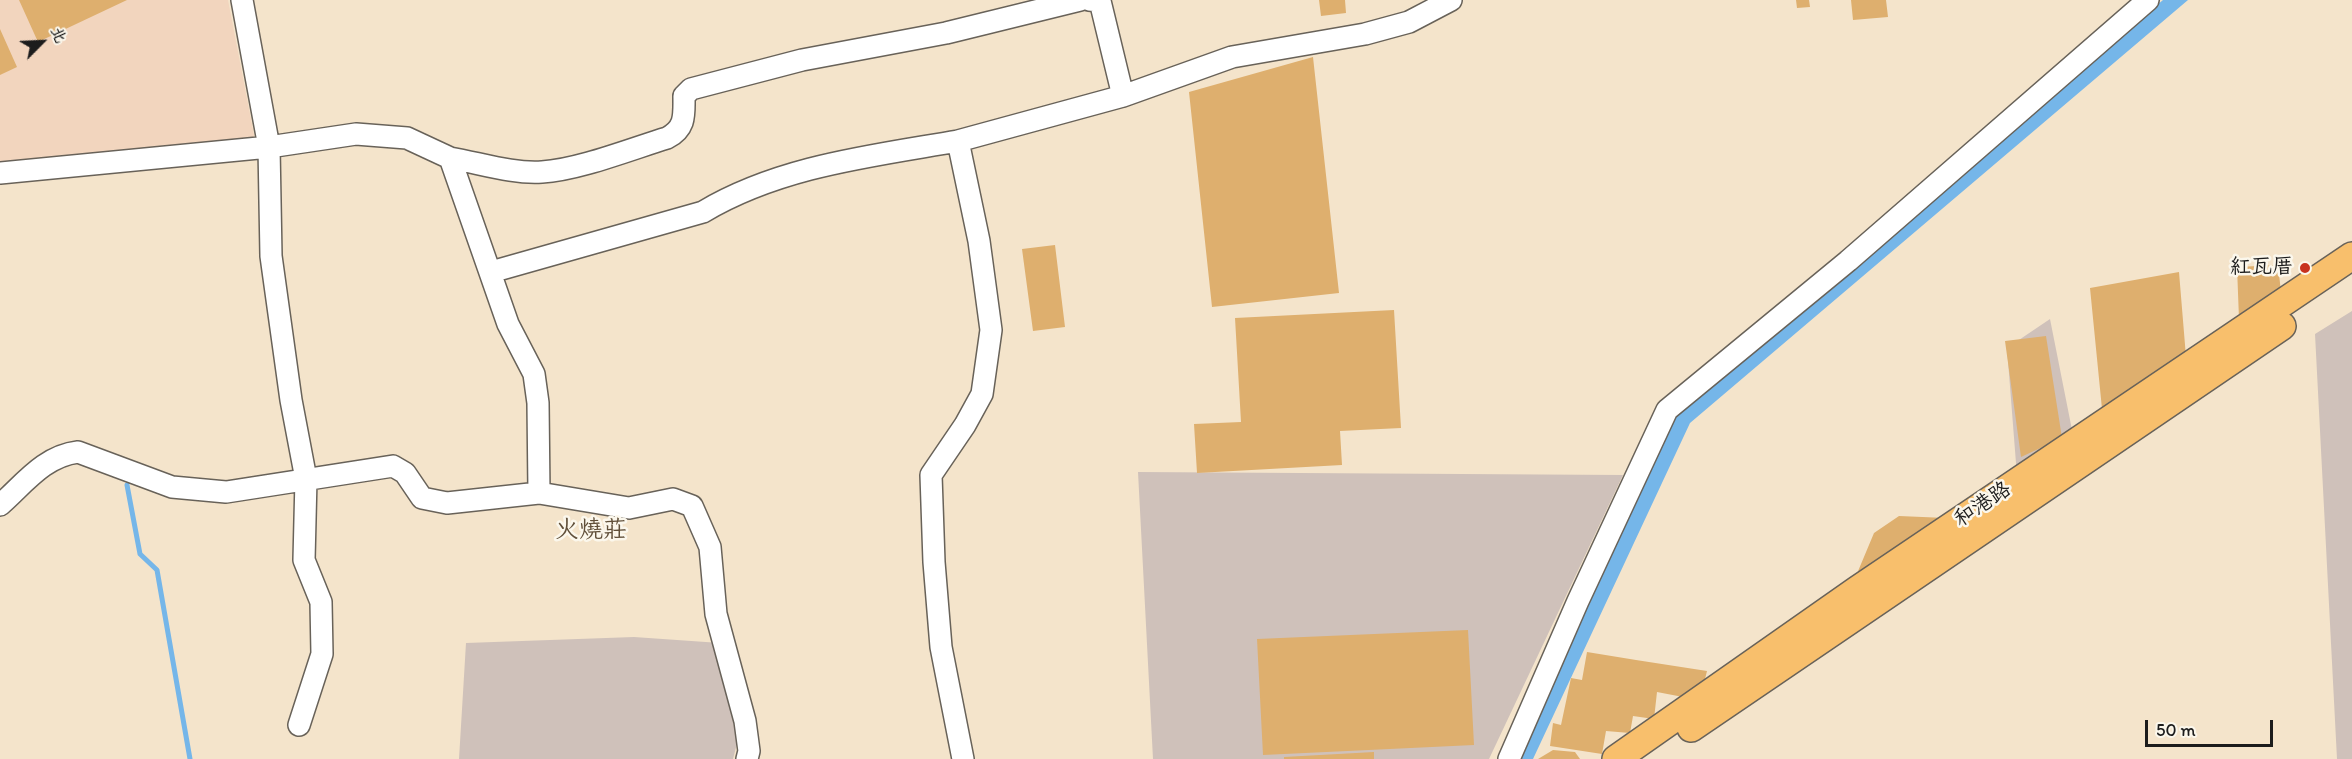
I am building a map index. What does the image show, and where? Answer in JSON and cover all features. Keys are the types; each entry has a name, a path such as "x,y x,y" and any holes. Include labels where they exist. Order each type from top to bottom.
{"main road":[{"name":"和港路","path":"1616,759 1857,590 2352,256"},
{"name":"和港路","path":"1646,759 2352,278"}],"street":[{"path":"242,0 269,147 271,256 291,400 306,479 304,560 321,602 321,654 299,725"},
{"path":"0,173 269,147 356,134 406,138 450,158 517,171 539,173 559,171 677,133 683,124 684,96 691,89 802,60 946,33 1080,0"},
{"path":"1089,0 1100,2 1123,96"},
{"path":"491,272 704,212 728,197 819,166 958,141 1123,96 1232,57 1365,34 1409,22 1451,0"},
{"path":"1509,759 1578,601 1667,410 1848,261 2148,0"},
{"path":"958,141 979,241 991,330 982,394 965,425 931,475 934,562 941,647 963,759"},
{"path":"450,158 508,324 534,374 538,403 539,493"},
{"path":"0,505 43,464 62,454 78,452 172,488 226,492 393,466 405,473 422,498 447,503 539,493 629,508 673,499 692,506 710,547 716,614 746,721 749,751 747,759"}],"shaded area":[{"path":"0,0 228,0 255,140 37,158 0,168"},
{"path":"2352,311 2352,759 2337,759 2315,334"},
{"path":"2050,319 2073,435 2017,476 2007,348"},
{"path":"1138,472 1623,475 1489,759 1153,759"},
{"path":"634,637 720,643 738,740 733,759 459,759 466,643"}],"water":[{"path":"2163,0 2188,0 1690,423 1533,759 1512,759 1672,416"}],"building":[{"path":"19,0 127,0 38,42"},
{"path":"1319,0 1345,0 1346,13 1321,16"},
{"path":"1796,0 1809,0 1810,7 1797,8"},
{"path":"1851,0 1886,0 1888,17 1853,20"},
{"path":"0,29 17,67 0,75"},
{"path":"1313,57 1339,293 1212,307 1189,92"},
{"path":"1055,245 1065,327 1033,331 1022,249"},
{"path":"2278,265 2281,292 2239,319 2237,267"},
{"path":"2179,272 2186,357 2102,409 2090,288"},
{"path":"1394,310 1401,428 1340,431 1342,465 1197,473 1194,424 1241,422 1235,318"},
{"path":"2046,336 2062,438 2021,457 2005,341"},
{"path":"1899,516 1946,518 1856,576 1874,533"},
{"path":"1468,630 1474,745 1263,755 1257,639"},
{"path":"1587,652 1707,671 1704,683 1683,697 1657,692 1654,719 1633,716 1630,733 1606,731 1602,754 1550,746 1553,723 1561,725 1571,678 1582,680"},
{"path":"1553,750 1575,752 1580,759 1538,759"},
{"path":"1374,752 1374,759 1284,759 1284,757"}],"waterway":[{"path":"127,485 140,554 157,570 190,759"}],"place":[{"name":"紅瓦厝","path":"2305,268"}],"district":[{"name":"火燒莊","path":"591,531"}]}
